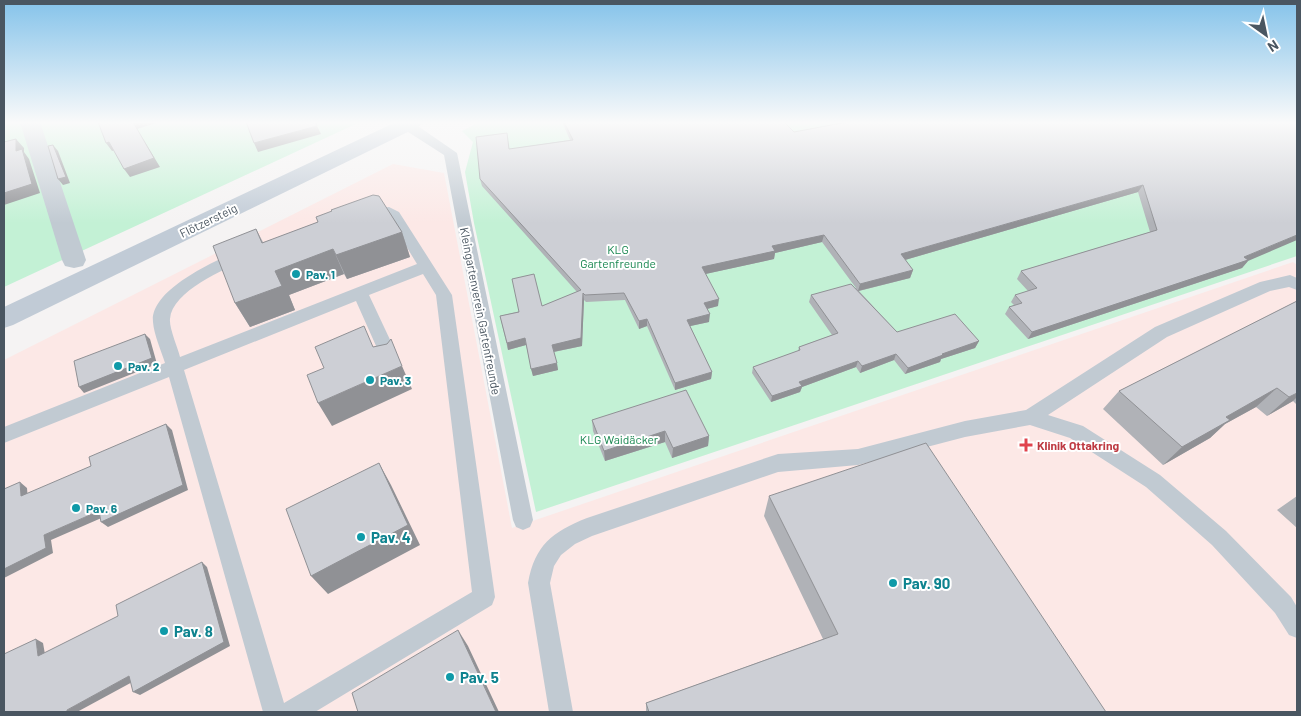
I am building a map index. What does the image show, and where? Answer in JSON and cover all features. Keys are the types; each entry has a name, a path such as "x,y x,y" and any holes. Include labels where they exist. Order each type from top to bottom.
{"main road":[{"name":"Flötzersteig","path":"4,318 344,155"}],"street":[{"path":"41,155 74,260"}],"lane":[{"name":"Kleingartenverein Gartenfreunde","path":"451,155 523,520"},
{"path":"292,712 484,598 444,295 394,215 389,212 376,212 346,217"},
{"path":"254,250 218,266 178,290 163,310 161,320 275,712"},
{"path":"4,435 426,266"},
{"path":"561,712 539,583 542,565 552,549 568,536 778,463 858,457 965,429 1030,417 1161,332 1266,286 1290,281 1297,284"},
{"path":"360,292 390,361"},
{"path":"1030,417 1076,432 1153,481 1219,538 1282,605 1297,627"}],"shaded area":[{"name":"Klinik Ottakring","path":"393,164 444,173 512,528 1293,262 1297,265 1297,712 4,712 4,360"}],"green space":[{"path":"4,155 288,155 4,287"},
{"name":"KLG Gartenfreunde","path":"469,155 1297,155 1297,256 536,512 474,223 465,172"}],"building":[{"path":"4,155 24,155 32,184 4,193"},
{"path":"51,155 57,155 66,177 58,179"},
{"path":"116,155 152,155 154,158 124,169"},
{"path":"478,155 1297,155 1297,235 1244,257 1248,260 1032,332 1009,307 1022,303 1015,295 1037,288 1021,271 1157,230 1143,185 901,254 913,270 860,284 824,235 772,246 775,251 702,267 719,299 704,303 710,314 687,320 712,372 675,383 647,319 639,321 624,293 585,295 583,293 581,338 552,345 557,363 531,369 525,338 507,343 500,316 519,312 512,279 534,274 542,306 581,290 480,179"},
{"path":"373,195 379,196 402,232 336,255 333,249 275,271 282,286 235,303 213,246 256,229 262,243 318,222 316,217"},
{"path":"851,284 897,332 955,314 979,341 908,368 896,354 862,366 858,361 799,382 802,386 772,396 753,367 800,350 799,347 838,333 811,295"},
{"path":"1297,301 1297,393 1289,397 1277,388 1226,417 1230,420 1182,447 1119,391"},
{"path":"364,326 373,347 387,344 391,339 402,366 318,403 307,375 324,368 315,347"},
{"name":"Pav. 2","path":"145,334 152,358 79,387 74,361"},
{"path":"686,390 709,436 673,448 665,431 604,451 592,420"},
{"name":"Pav. 6","path":"166,424 183,485 101,522 99,511 44,535 46,548 4,569 4,489 20,482 21,496 91,466 89,457"},
{"name":"Pav. 90","path":"926,443 1106,712 649,712 646,703 838,634 769,496"},
{"path":"379,463 408,525 311,576 286,509"},
{"name":"Pav. 8","path":"202,562 224,642 133,692 129,676 67,710 67,712 4,712 4,654 36,639 38,656 118,616 116,605"},
{"name":"Pav. 5","path":"458,630 496,712 358,712 352,693"}],"place":[{"name":"Pav. 1","path":"296,274"},
{"name":"Pav. 2","path":"118,366"},
{"name":"Pav. 3","path":"370,380"},
{"name":"Klinik Ottakring","path":"1026,445"},
{"name":"Pav. 6","path":"76,508"},
{"name":"Pav. 4","path":"361,537"},
{"name":"Pav. 90","path":"893,583"},
{"name":"Pav. 8","path":"164,631"},
{"name":"Pav. 5","path":"450,677"}],"park label":[{"name":"KLG Waidäcker","path":"619,439"}]}
